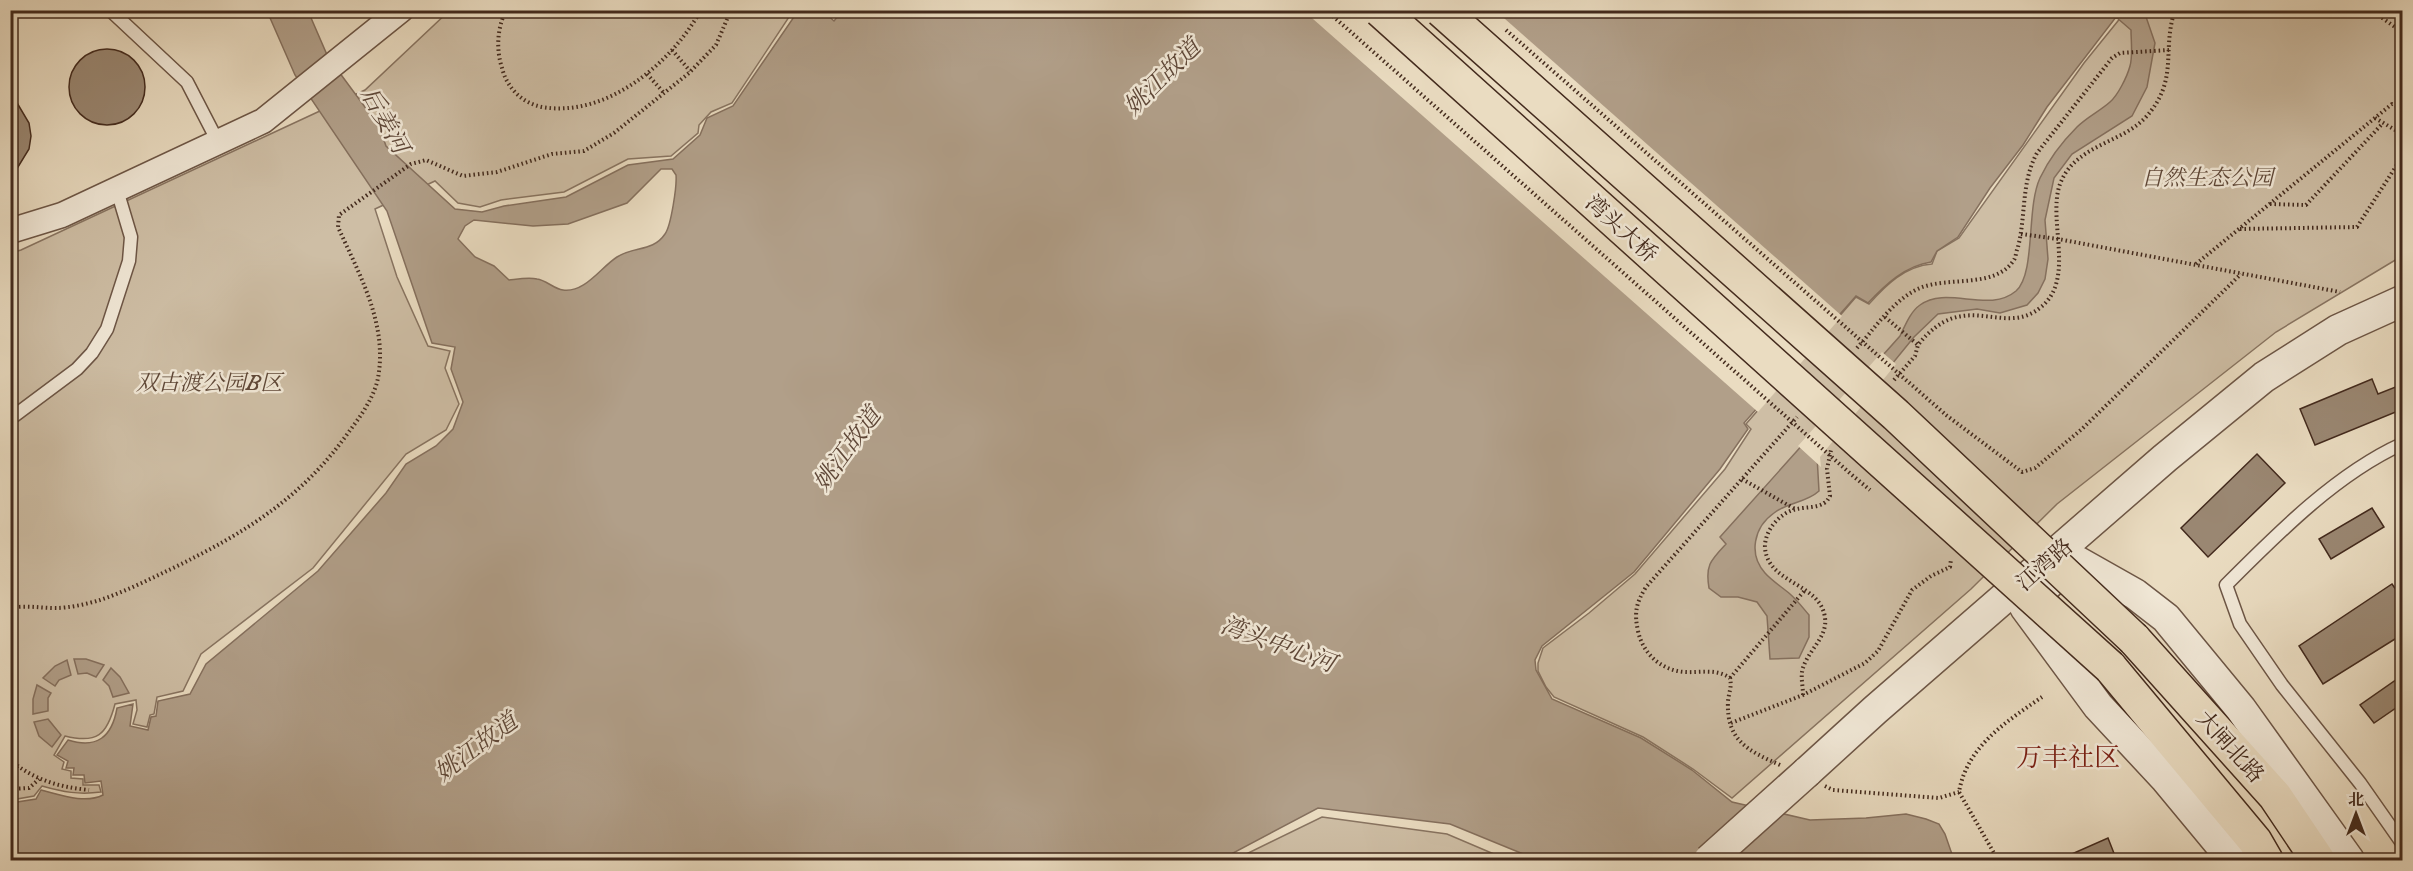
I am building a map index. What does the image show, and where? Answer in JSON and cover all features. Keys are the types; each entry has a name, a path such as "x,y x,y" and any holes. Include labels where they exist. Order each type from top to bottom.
{"main road":[{"name":"湾头大桥","path":"1380,10 1852,454 2110,667"},
{"name":"湾头大桥","path":"1441,10 1896,415 2134,639"},
{"name":"大闸北路","path":"2134,639 2276,796 2318,861"},
{"name":"大闸北路","path":"2110,667 2255,842 2266,861"}],"street":[{"path":"10,231 62,215 262,122 394,16"},
{"name":"江湾路","path":"1710,861 1875,710 2157,465 2264,377 2338,330 2403,301"},
{"path":"2233,861 2165,778 2098,706 2025,607 2073,559 2135,594 2166,618 2241,709 2349,861"}],"lane":[{"path":"110,10 187,82 218,142"},
{"path":"10,419 77,369 92,353 107,329 129,261 131,237 117,190"},
{"path":"2403,444 2377,456 2309,507 2226,585 2240,624 2246,633 2282,685 2360,783 2403,843"}],"path":[{"path":"506,10 498,33 498,55 504,77 518,96 536,106 560,110 582,108 603,100 646,74 672,50 701,10"},
{"path":"10,608 20,606 57,608 99,600 149,580 214,548 295,494 328,462 368,404 378,379 377,324 372,305 338,227 339,215 411,164 426,160 463,176 496,172 552,154 585,151 614,134 690,71 716,45 731,10"},
{"path":"1326,10 1852,454"},
{"path":"1892,382 1915,356 1916,343 1943,320 1978,315 2009,318 2028,315 2047,301 2055,284 2059,257 2056,239 2060,185 2079,158 2144,119 2161,95 2168,75 2175,10"},
{"path":"2372,10 2403,32"},
{"path":"1502,26 1946,415 2022,472 2035,468 2082,429 2241,274"},
{"path":"672,50 690,71"},
{"path":"1855,351 1899,301 1918,289 1948,281 1987,279 1999,273 2014,260 2030,165 2037,153 2112,58 2120,53 2169,50"},
{"path":"646,74 664,93"},
{"path":"2195,265 2392,104 2403,108"},
{"path":"2374,118 2403,134"},
{"path":"2270,204 2306,205 2383,123"},
{"path":"2240,229 2357,227 2403,157"},
{"path":"2020,234 2340,292"},
{"path":"1885,317 1916,343"},
{"path":"1802,411 1646,587 1637,601 1635,614 1640,640 1650,657 1658,663 1684,672 1722,673 1730,678 1732,687 1728,700 1734,736 1750,751 1833,790 1912,798 1939,798 1959,792"},
{"path":"1803,695 1804,664 1821,637 1825,618 1822,607 1805,590 1772,567 1767,558 1765,546 1769,530 1779,519 1796,509 1824,504 1830,496 1828,460 1831,451 1852,454"},
{"path":"1742,479 1796,509"},
{"path":"1731,723 1803,695 1865,663 1878,651 1912,590 1931,576 1950,567 1952,561 1949,555"},
{"path":"1730,678 1805,590"},
{"path":"1998,861 1959,792 1968,762 1980,746 2004,723 2042,697"},
{"path":"10,759 39,779 73,789 90,790"},
{"path":"10,772 18,766"},
{"path":"10,789 29,788 39,779"},
{"path":"1283,861 1324,855 1379,861"}],"green space":[{"name":"双古渡公园B区","path":"449,11 793,11 732,103 711,112 699,125 698,133 671,156 628,159 564,192 501,200 480,207 458,203 435,181 375,209 397,277 428,346 450,351 445,368 459,404 446,430 406,454 313,568 201,654 183,691 157,697 154,714 150,715 147,727 133,724 137,710 136,700 115,704 108,723 99,735 85,739 65,736 54,755 64,762 62,769 71,771 71,778 83,779 83,785 99,785 101,792 71,792 42,786 34,796 11,800 11,253 365,90"},
{"name":"自然生态公园","path":"2126,11 2402,11 2402,256 2276,332 2057,504 1971,589 1732,798 1693,769 1643,737 1554,697 1538,671 1543,648 1635,574 1725,469 1751,429 1746,424 1856,297 1869,304 1897,278 1913,268 1932,264 1937,251 1959,238 2084,63"},
{"path":"1322,817 1447,834 1508,860 1234,860"}],"water":[{"path":"843,10 2144,11 2155,43 2147,87 2132,116 2072,154 2054,178 2045,220 2048,259 2045,279 2038,293 2027,305 2000,313 1977,309 1938,314 1914,337 1817,456 1819,491 1808,498 1779,509 1767,519 1758,533 1755,549 1760,566 1768,576 1793,596 1809,615 1809,637 1799,658 1770,659 1767,616 1757,602 1738,597 1721,597 1709,588 1710,563 1726,544 1720,537 1900,336 1916,308 1931,300 1955,298 1993,300 2016,291 2026,270 2033,206 2040,178 2072,132 2113,99 2129,70 2131,30 2116,17 2047,107 1958,237 1937,251 1931,262 1913,267 1896,277 1868,303 1856,296 1744,423 1748,429 1720,469 1634,572 1542,646 1535,660 1536,670 1552,699 1641,738 1692,770 1732,802 1810,820 1906,814 1926,819 1939,824 1954,860 1538,860 1450,824 1318,808 1220,860 11,860 11,803 36,799 41,790 81,799 103,795 101,781 85,783 84,775 73,775 74,768 66,768 68,761 57,755 68,740 87,743 102,738 115,718 117,708 133,704 130,726 148,730 151,717 156,716 158,701 190,694 206,664 318,571 386,493 406,464 436,446 453,429 463,402 451,369 455,347 432,343 387,211 295,75 267,11 308,11 328,57 379,126 386,146 455,209 482,212 504,206 566,197 628,165 673,159 700,135 707,118 733,106 798,11 823,11 834,21","holes":["661,169 672,169 676,175 676,188 665,234 655,244 617,257 578,288 563,290 534,278 509,280 494,266 475,257 458,239 465,226 474,220 533,226 568,224 627,203"]},
{"path":"74,659 86,659 104,665 96,677 87,673 78,674"},
{"path":"67,660 71,675 59,680 55,686 43,678 55,666"},
{"path":"111,668 120,677 129,693 113,697 109,686 103,680"},
{"path":"37,685 51,693 48,698 48,711 33,714 33,699"},
{"path":"48,719 61,735 52,747 39,736 34,722"}],"pier":[{"path":"1304,11 1496,11 1842,316 1758,412"},
{"path":"1882,352 1896,364 1820,457 1821,467 1798,446"}],"building":[{"path":"107,49 121,52 134,60 142,73 145,87 142,101 134,114 121,122 107,125 93,122 80,114 72,101 69,87 72,73 80,60 93,52"},
{"path":"10,91 29,123 31,136 29,149 10,180"},
{"path":"2372,379 2378,394 2403,384 2403,409 2315,445 2300,409"},
{"path":"2257,454 2285,483 2208,557 2181,528"},
{"path":"2372,508 2384,527 2331,559 2319,539"},
{"path":"2392,584 2403,600 2403,634 2323,684 2299,646"},
{"path":"2403,675 2403,703 2374,723 2360,705"},
{"path":"2108,838 2117,861 2056,861"}],"district":[{"name":"万丰社区","path":"2068,757"}],"water label":[{"name":"姚江故道","path":"1162,77"},
{"name":"后姜河","path":"385,120"},
{"name":"姚江故道","path":"847,449"},
{"name":"湾头中心河","path":"1278,644"},
{"name":"姚江故道","path":"476,747"}]}
